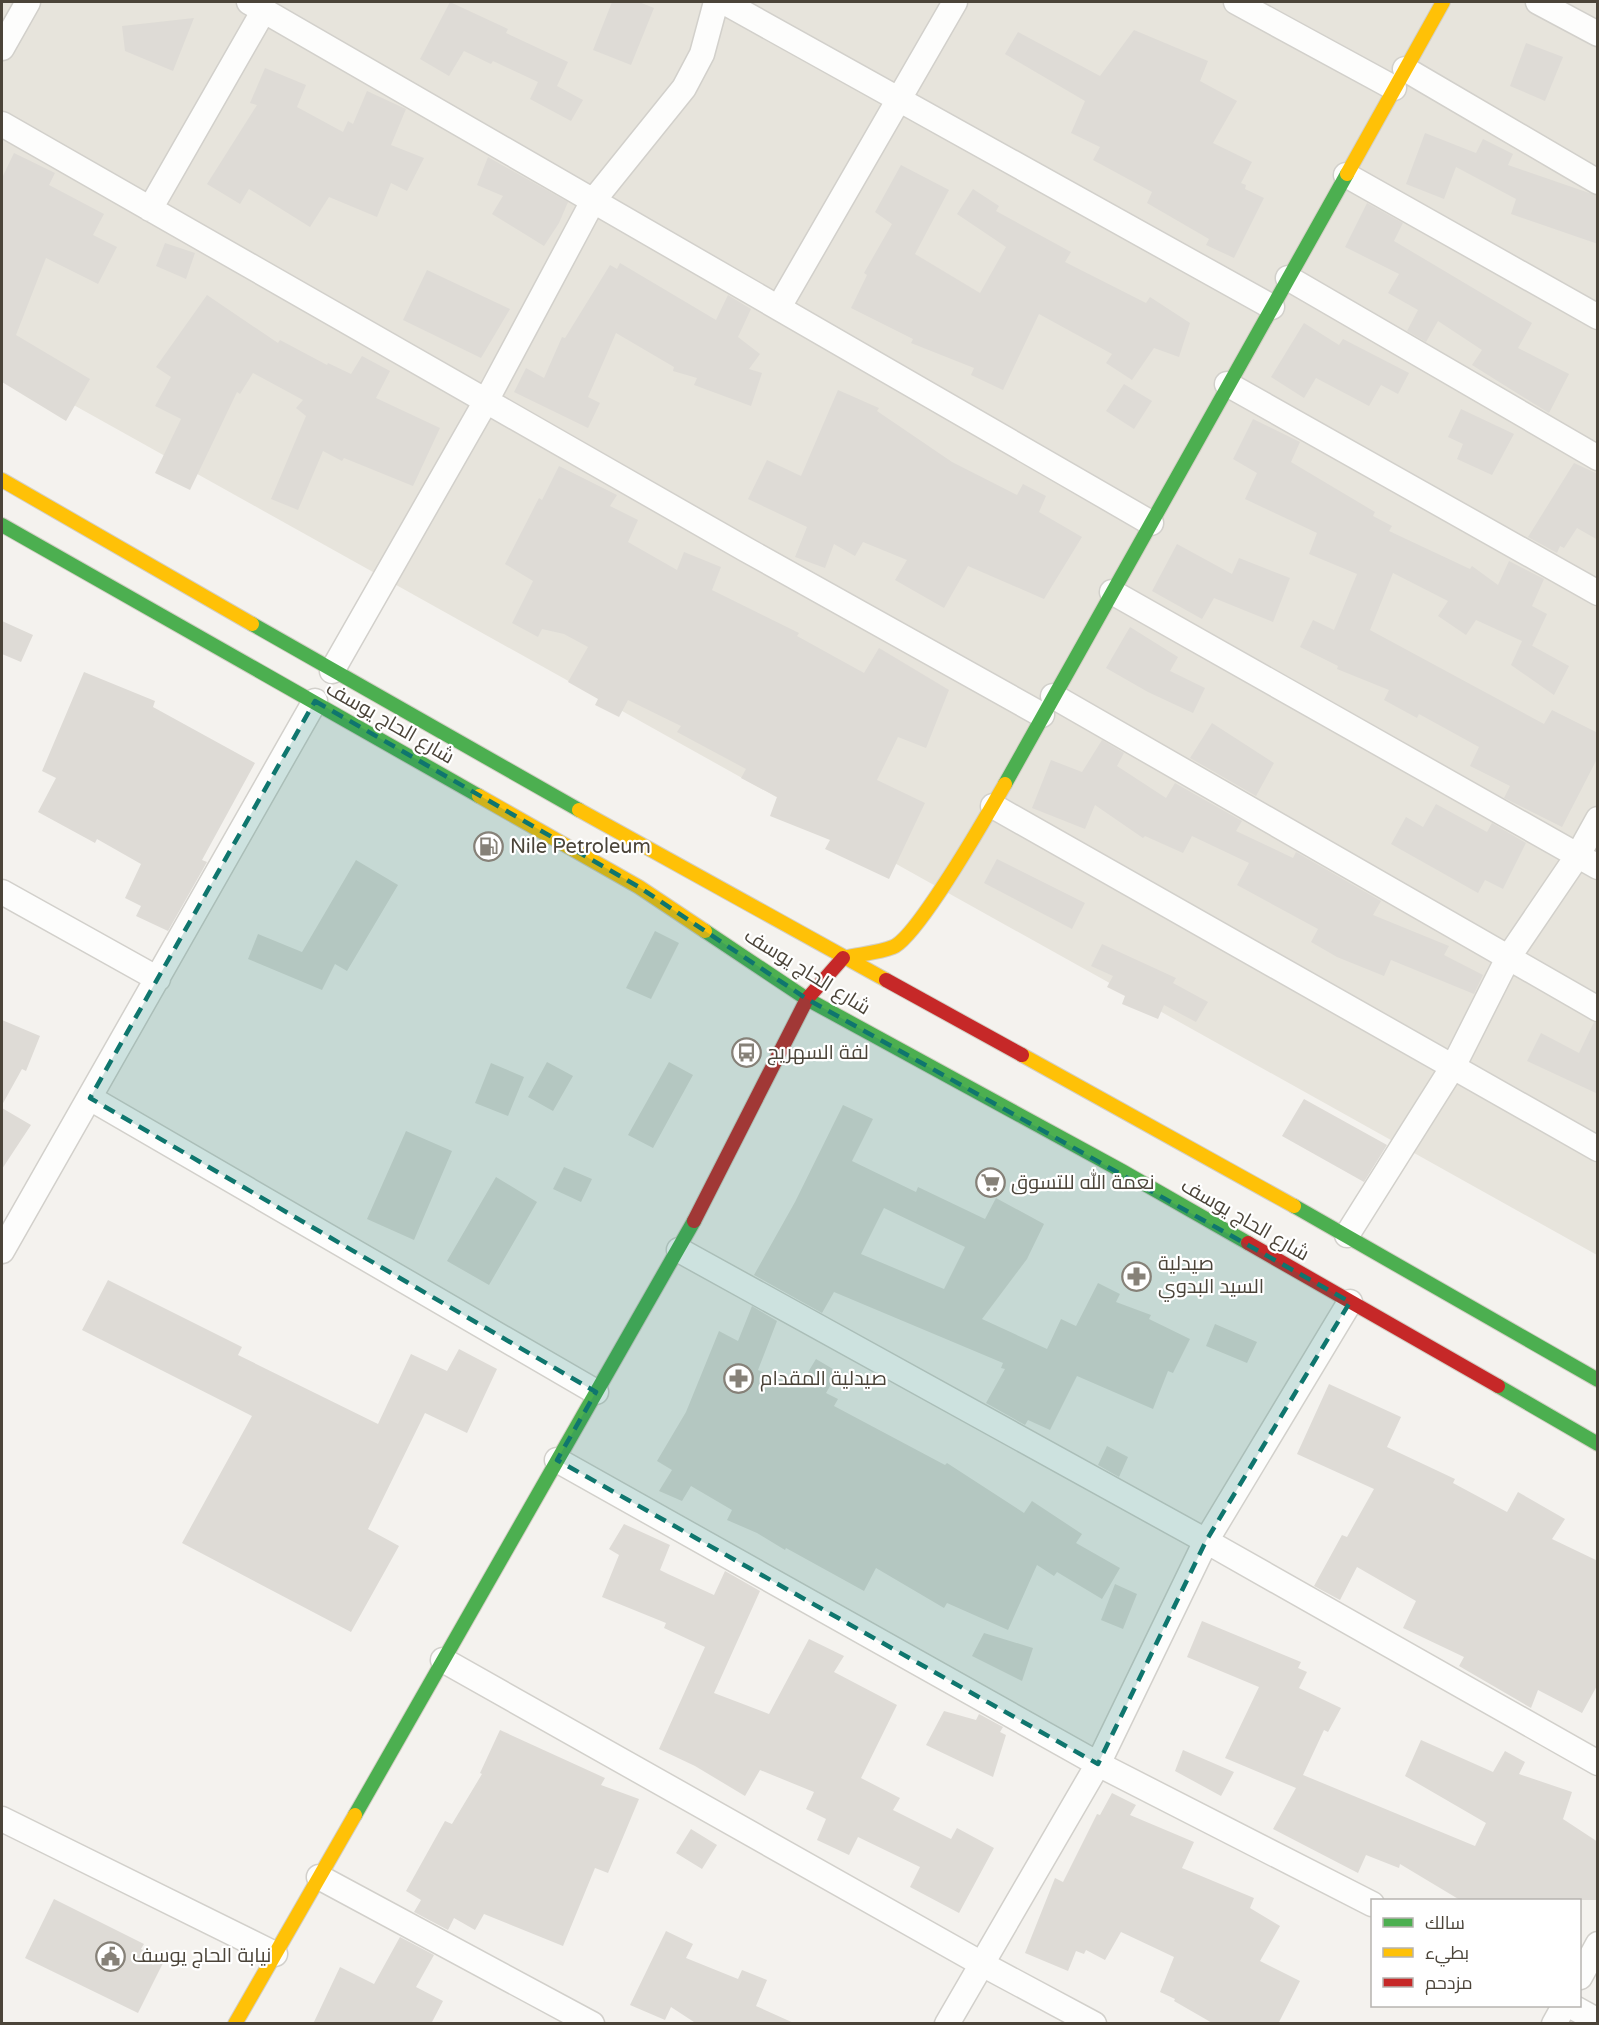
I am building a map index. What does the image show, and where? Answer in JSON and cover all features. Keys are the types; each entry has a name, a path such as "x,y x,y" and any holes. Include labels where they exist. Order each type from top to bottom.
{"main road":[{"path":"235,2024 679,1250 807,999 842,958 895,947 917,924 978,832 1443,2"},
{"name":"شارع الحاج يوسف","path":"2,480 332,671 842,958 1347,1235 1598,1380"},
{"name":"شارع الحاج يوسف","path":"2,525 639,887 807,999 1122,1171 1598,1444"}],"street":[{"path":"2,48 28,2"},
{"path":"332,671 486,402 593,201 684,88 702,54 716,2"},
{"path":"724,2 1272,307"},
{"path":"779,307 955,2"},
{"path":"1236,2 1400,78 1598,182"},
{"path":"1538,2 1598,34"},
{"path":"150,209 256,6 1151,523"},
{"path":"2,124 486,402 1048,706 1598,1009"},
{"path":"1346,175 1598,317"},
{"path":"1288,278 1598,458"},
{"path":"1227,384 1598,593"},
{"path":"1112,592 1588,861"},
{"path":"2,1251 10,1215 90,1098 315,701"},
{"path":"993,806 1454,1065 1598,1149"},
{"path":"1347,1235 1454,1065 1508,958 1588,861 1598,819"},
{"path":"2,892 158,979"},
{"path":"90,1098 596,1392"},
{"path":"679,1250 1206,1541 1598,1763"},
{"path":"947,2024 1098,1764 1206,1541 1350,1302"},
{"path":"557,1460 1098,1764 1371,1903"},
{"path":"443,1660 982,1964 1094,2024"},
{"path":"2,1819 275,1954"},
{"path":"319,1877 592,2024"},
{"path":"1581,1975 1598,1944"},
{"path":"1554,2024 1563,2007"},
{"path":"1573,2007 1598,2020"}],"highlighted area":[{"path":"315,701 639,887 807,999 1350,1302 1206,1541 1098,1764 557,1460 596,1392 90,1098"}],"shaded area":[{"path":"2,2 1597,2 1597,1255 2,365"}],"building":[{"path":"450,2 508,29 506,33 568,62 557,86 583,100 571,121 530,99 538,82 493,61 491,64 464,51 449,76 420,59"},
{"path":"612,2 639,2 654,8 631,65 593,50"},
{"path":"194,18 173,71 125,51 122,26"},
{"path":"1134,30 1208,61 1200,81 1237,101 1213,143 1252,162 1241,183 1246,185 1245,189 1264,198 1234,258 1206,245 1209,239 1147,203 1152,192 1093,160 1100,147 1071,133 1085,101 1005,54 1018,32 1100,76"},
{"path":"1526,43 1563,57 1545,101 1510,86"},
{"path":"265,68 306,85 297,107 343,132 348,121 353,124 367,91 406,109 391,145 424,158 407,191 391,183 377,217 329,197 310,227 249,189 240,204 207,184 257,105 250,103"},
{"path":"1425,133 1476,153 1483,139 1513,154 1508,165 1598,196 1598,244 1511,214 1516,199 1456,167 1444,199 1406,184"},
{"path":"14,153 55,173 49,185 104,214 93,235 117,247 98,284 46,258 16,335 90,379 66,421 2,382 2,178"},
{"path":"488,157 568,202 559,223 544,246 492,214 503,196 477,185"},
{"path":"901,165 949,190 915,254 980,293 1006,247 957,214 973,189 999,206 996,211 1071,252 1065,262 1146,303 1150,297 1190,323 1179,357 1154,348 1132,380 1106,363 1112,354 1039,314 1003,390 971,375 974,368 911,343 913,339 851,308 867,275 864,273 892,224 875,212"},
{"path":"1367,203 1403,223 1394,241 1532,323 1518,348 1569,374 1549,413 1472,365 1482,350 1438,321 1426,342 1407,331 1418,310 1388,293 1399,274 1345,247"},
{"path":"165,243 195,253 186,279 156,266"},
{"path":"620,263 716,320 728,295 751,309 738,337 760,354 749,369 762,373 751,406 694,385 697,378 673,371 674,367 616,333 588,397 600,403 588,428 514,392 526,368 544,378 562,337 565,338 610,265 617,269"},
{"path":"427,270 510,309 481,358 403,320"},
{"path":"207,295 278,343 280,340 327,365 328,363 351,374 362,356 390,371 376,398 440,428 413,486 344,458 342,461 323,451 298,510 271,499 306,416 296,408 303,400 253,373 240,394 237,392 190,490 155,473 181,419 155,406 171,377 156,367"},
{"path":"1304,323 1339,345 1343,339 1409,373 1398,394 1381,385 1369,406 1316,378 1304,398 1271,377"},
{"path":"1124,384 1152,401 1134,429 1106,411"},
{"path":"838,390 879,408 877,411 952,462 1017,495 1023,484 1046,496 1039,512 1082,537 1044,599 968,566 944,608 895,580 907,560 863,542 855,556 834,544 825,568 795,557 807,527 748,499 767,460 801,476"},
{"path":"1461,409 1514,434 1492,475 1457,459 1463,444 1448,437"},
{"path":"1253,419 1300,442 1291,462 1375,512 1373,516 1392,526 1389,531 1470,569 1472,566 1498,585 1509,561 1544,579 1532,606 1547,614 1532,646 1569,666 1554,695 1511,665 1522,641 1476,620 1466,635 1438,616 1448,601 1393,573 1370,630 1544,724 1552,710 1598,733 1598,757 1562,827 1504,798 1510,786 1470,766 1479,747 1419,714 1417,718 1384,700 1389,690 1337,669 1338,666 1300,647 1313,620 1334,630 1357,574 1309,554 1317,533 1245,499 1257,473 1233,459"},
{"path":"1574,463 1598,474 1598,540 1577,528 1564,548 1560,546 1557,553 1528,537"},
{"path":"559,466 617,495 610,506 638,520 628,542 677,570 684,552 721,567 712,590 799,633 797,636 864,673 879,648 949,690 926,748 898,737 877,780 925,803 889,879 825,849 830,840 770,816 777,797 741,778 746,769 677,732 681,726 628,700 619,717 595,705 598,699 568,682 588,647 564,634 542,629 538,637 512,623 533,581 505,564 539,498 542,500"},
{"path":"1177,544 1232,574 1239,558 1290,578 1273,622 1214,598 1202,619 1152,591"},
{"path":"2,621 33,635 21,662 2,654"},
{"path":"1130,627 1178,657 1170,671 1205,688 1193,713 1148,692 1106,668"},
{"path":"84,672 155,701 153,707 255,763 202,860 207,862 168,931 136,916 141,906 125,898 141,864 97,839 95,843 38,812 56,778 42,771"},
{"path":"1212,723 1274,763 1256,796 1190,758"},
{"path":"1102,740 1124,753 1117,766 1166,798 1175,783 1242,821 1236,831 1293,858 1296,852 1381,901 1373,915 1449,946 1444,955 1483,975 1474,994 1391,960 1384,976 1337,957 1311,942 1318,929 1237,885 1249,863 1192,836 1183,853 1145,836 1143,838 1095,805 1085,829 1032,808 1051,760 1082,772"},
{"path":"1436,804 1487,832 1492,823 1526,843 1503,889 1485,880 1478,893 1391,844 1406,817 1423,827"},
{"path":"997,859 1085,903 1072,929 984,883"},
{"path":"356,860 398,885 347,971 335,964 322,990 248,959 258,934 302,952"},
{"path":"655,931 679,943 651,999 626,988"},
{"path":"1102,944 1176,978 1173,983 1208,1002 1196,1022 1164,1005 1158,1019 1122,1004 1125,996 1107,987 1113,976 1091,966"},
{"path":"2,1020 40,1036 26,1071 22,1069 2,1105"},
{"path":"1594,1022 1598,1023 1598,1094 1527,1061 1541,1033 1579,1053"},
{"path":"547,1062 573,1076 553,1111 528,1097"},
{"path":"669,1062 693,1075 653,1148 628,1135"},
{"path":"491,1063 524,1077 508,1116 475,1103"},
{"path":"1304,1099 1387,1145 1364,1182 1282,1136"},
{"path":"843,1105 873,1119 852,1161 916,1192 918,1187 985,1219 996,1198 1044,1224 1027,1259 982,1319 1047,1349 1061,1319 1076,1326 1098,1283 1120,1294 1116,1302 1151,1315 1149,1319 1190,1339 1173,1373 1168,1371 1153,1409 1077,1376 1050,1430 1028,1420 1025,1425 986,1403 1005,1369 1001,1368 1003,1363 834,1292 822,1313 754,1275 795,1202","holes":["884,1208 965,1247 944,1289 861,1254"]},
{"path":"2,1108 31,1125 2,1169"},
{"path":"406,1131 452,1151 414,1240 367,1219"},
{"path":"564,1167 592,1179 581,1202 553,1189"},
{"path":"496,1177 537,1202 489,1285 447,1261"},
{"path":"108,1280 242,1347 238,1355 378,1424 411,1354 447,1371 459,1349 497,1369 467,1433 425,1413 368,1529 399,1546 351,1632 182,1543 252,1416 82,1330"},
{"path":"752,1306 777,1321 758,1370 799,1387 816,1359 838,1372 826,1393 838,1399 834,1406 945,1465 947,1463 1024,1513 1032,1501 1082,1534 1076,1543 1120,1568 1102,1599 1057,1572 1054,1576 1037,1565 1008,1630 947,1603 944,1608 876,1568 864,1591 786,1548 785,1550 757,1533 727,1520 732,1510 691,1486 682,1501 659,1491 672,1470 657,1461 686,1412 719,1331 738,1341"},
{"path":"1215,1324 1257,1342 1247,1363 1206,1346"},
{"path":"1329,1384 1401,1417 1387,1447 1455,1479 1453,1483 1507,1512 1518,1492 1565,1519 1552,1539 1598,1561 1598,1684 1582,1713 1538,1690 1531,1708 1459,1666 1464,1657 1403,1628 1416,1601 1357,1567 1340,1600 1314,1586 1342,1535 1347,1537 1374,1489 1297,1454"},
{"path":"1107,1446 1128,1457 1119,1477 1098,1465"},
{"path":"624,1524 670,1545 660,1570 668,1574 714,1595 725,1571 760,1591 714,1693 769,1714 809,1639 844,1656 834,1672 897,1705 861,1778 900,1798 893,1810 951,1839 957,1828 994,1848 959,1913 910,1887 920,1867 858,1837 849,1855 817,1840 826,1819 806,1809 814,1792 760,1770 745,1796 695,1766 659,1749 705,1647 664,1628 666,1623 602,1597 619,1555 609,1549"},
{"path":"1115,1584 1137,1594 1123,1629 1101,1620"},
{"path":"1202,1621 1301,1662 1298,1668 1307,1672 1299,1688 1341,1708 1328,1732 1324,1730 1303,1775 1475,1846 1486,1823 1405,1776 1421,1740 1493,1772 1505,1751 1525,1762 1519,1774 1572,1792 1563,1819 1598,1842 1598,1900 1458,1899 1400,1864 1399,1868 1366,1855 1358,1873 1273,1829 1296,1788 1225,1758 1259,1687 1187,1657"},
{"path":"984,1633 1033,1648 1022,1681 972,1656"},
{"path":"944,1711 976,1720 979,1714 1003,1727 1000,1732 1006,1735 993,1777 926,1745"},
{"path":"500,1730 605,1778 601,1785 639,1799 608,1873 595,1868 563,1946 484,1914 475,1930 454,1918 448,1930 414,1912 421,1900 406,1891 445,1821 452,1824 482,1774 480,1773"},
{"path":"1183,1750 1234,1772 1221,1796 1175,1771"},
{"path":"1112,1793 1136,1805 1130,1815 1194,1842 1182,1868 1254,1898 1250,1908 1280,1926 1260,1961 1300,1981 1278,2024 1214,2024 1174,2001 1175,1999 1160,1992 1174,1957 1121,1932 1105,1960 1086,1950 1084,1954 1076,1951 1068,1971 1025,1953 1055,1878 1063,1882 1097,1814 1100,1815"},
{"path":"691,1829 717,1845 702,1869 676,1853"},
{"path":"54,1899 144,1944 141,1949 164,1961 138,2013 25,1958"},
{"path":"666,1931 693,1944 686,1958 738,1979 742,1970 767,1980 756,2006 796,2024 697,2024 671,2007 665,2020 630,2005"},
{"path":"400,1937 434,1955 416,1987 443,2001 431,2024 313,2024 340,1967 374,1984"}],"traffic: fast":[{"path":"1005,784 1347,174"},
{"path":"2,525 479,796"},
{"path":"252,624 579,810"},
{"path":"705,931 807,999 1122,1171 1248,1243"},
{"path":"1294,1206 1598,1380"},
{"path":"355,1815 694,1221"},
{"path":"1498,1386 1598,1444"}],"traffic: slow":[{"path":"1347,174 1443,2"},
{"path":"2,480 252,624"},
{"path":"843,958 887,949 904,939 952,873 1005,784"},
{"path":"479,796 639,887 705,931"},
{"path":"579,810 886,980"},
{"path":"1022,1055 1294,1206"},
{"path":"235,2024 355,1815"}],"traffic: jam":[{"path":"694,1221 807,999 843,958"},
{"path":"886,980 1022,1055"},
{"path":"1248,1243 1498,1386"}],"place":[{"name":"Nile Petroleum","path":"489,847"},
{"name":"لفة السهريج","path":"746,1053"},
{"name":"نعمة الله للتسوق","path":"990,1183"},
{"name":"صيدلية السيد البدوي","path":"1137,1276"},
{"name":"صيدلية المقدام","path":"739,1379"},
{"name":"نيابة الحاج يوسف","path":"111,1956"}]}
